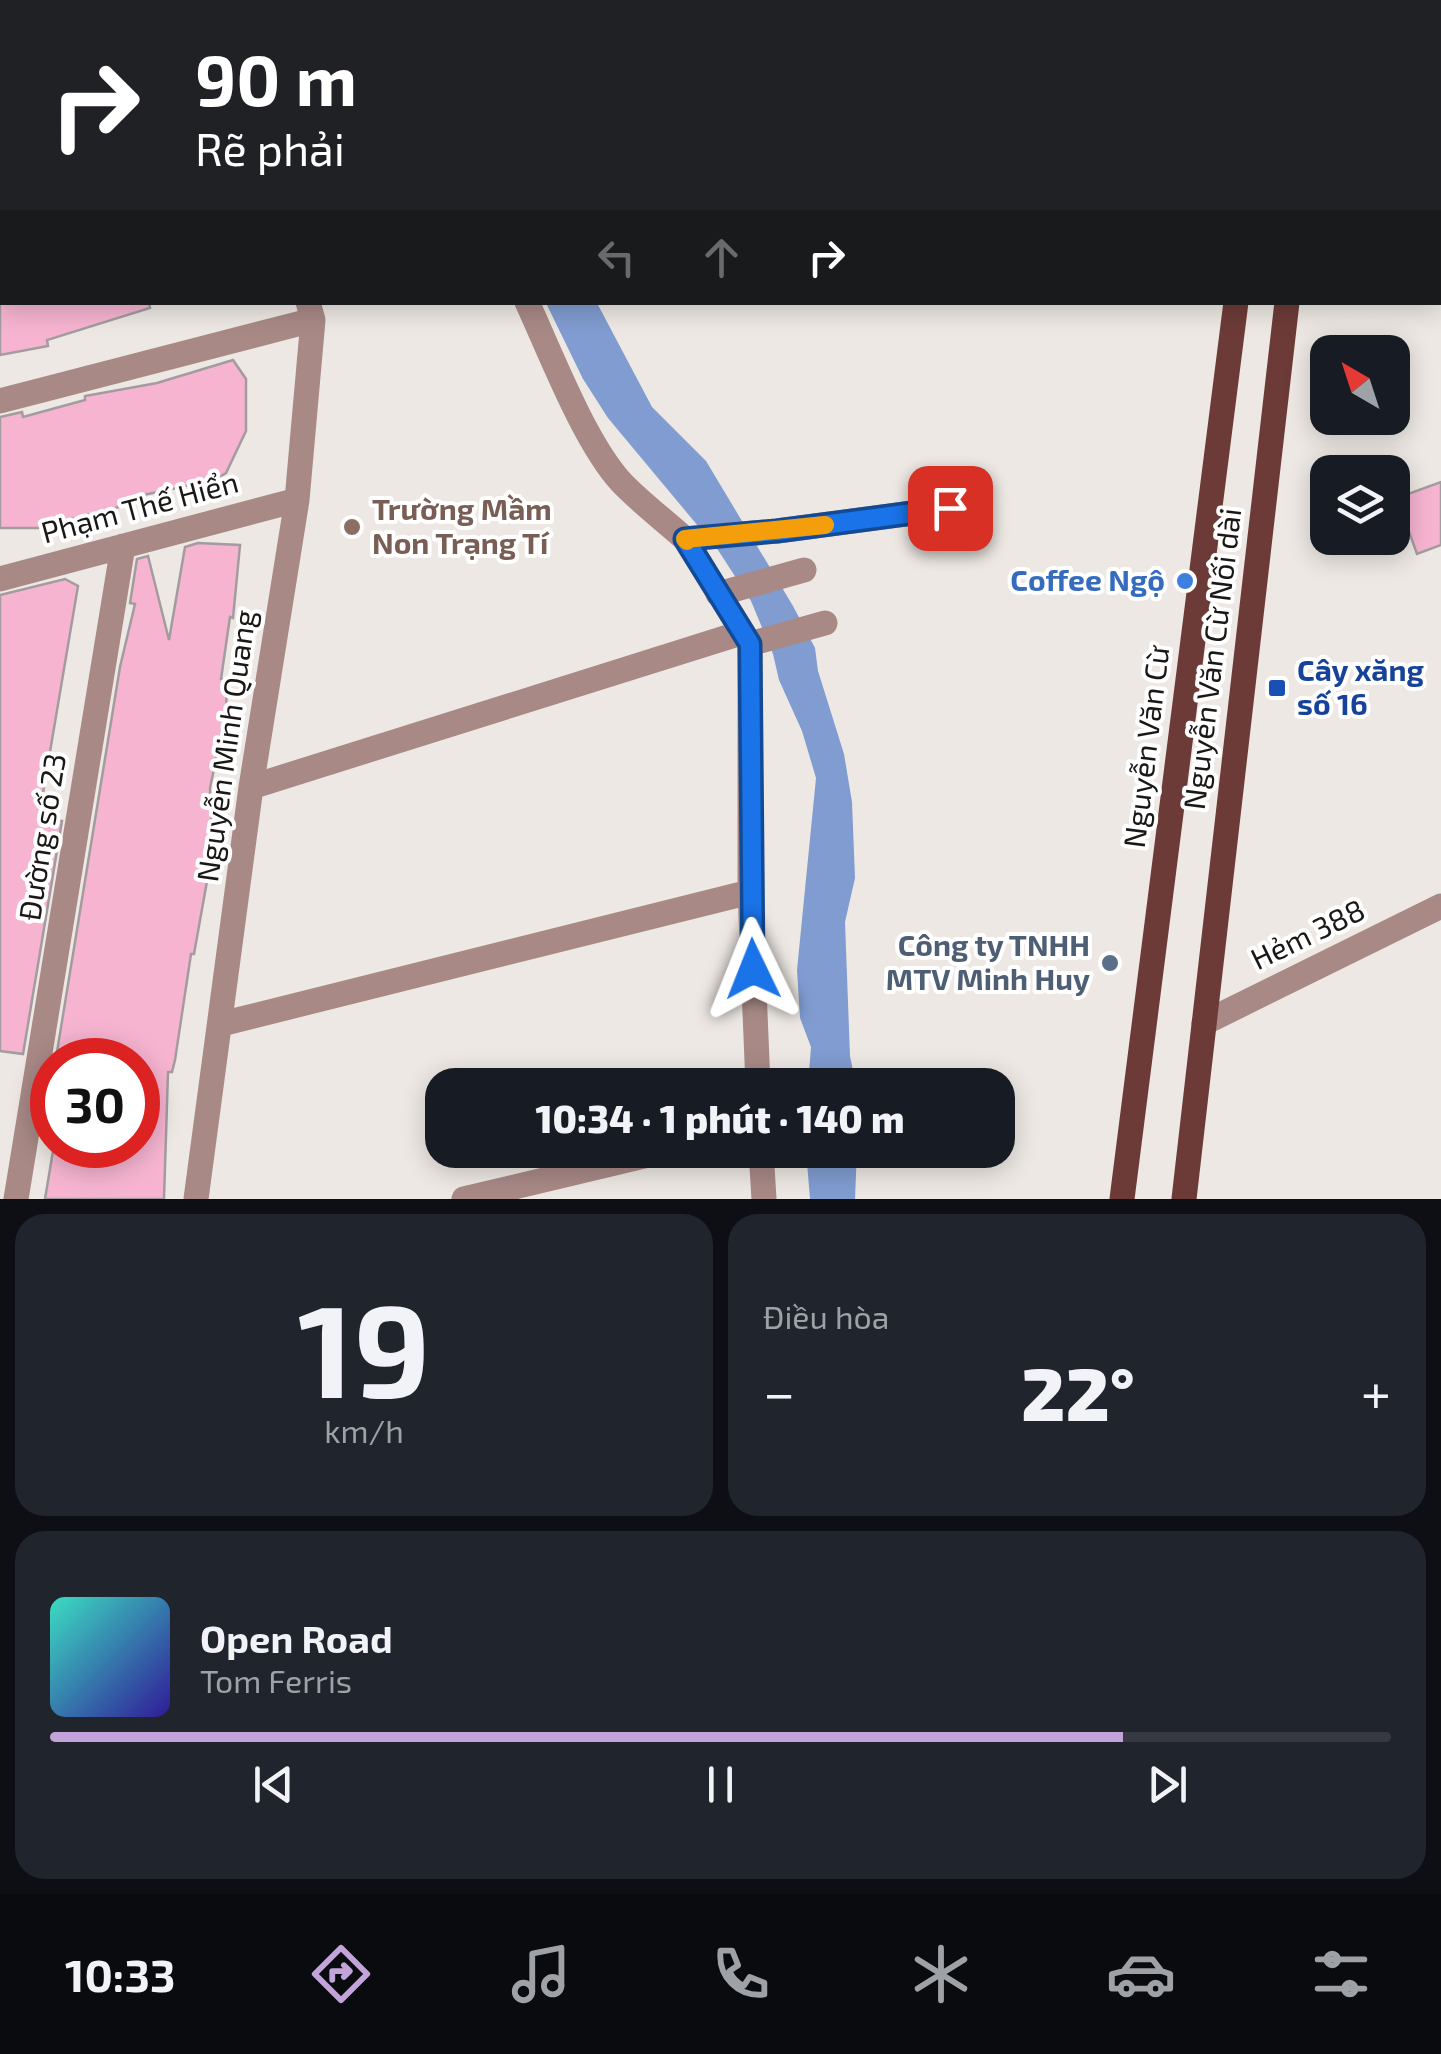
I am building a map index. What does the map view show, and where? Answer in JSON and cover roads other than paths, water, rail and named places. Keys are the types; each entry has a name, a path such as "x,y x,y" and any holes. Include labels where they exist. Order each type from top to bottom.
{"main road":[{"name":"Nguyễn Văn Cừ","path":"1122,1199 1236,305"},
{"name":"Nguyễn Văn Cừ Nối dài","path":"1204,1022 1287,305"},
{"path":"1184,1199 1204,1022"}],"street":[{"path":"528,305 569,394 605,459 622,482 692,538 727,591 752,639 750,892 757,1068"},
{"path":"0,402 310,311"},
{"name":"Nguyễn Minh Quang","path":"196,1199 251,787 297,500 310,311"},
{"name":"Phạm Thế Hiển","path":"0,579 297,500"},
{"path":"692,538 950,508"},
{"name":"Đường số 23","path":"16,1199 124,546"},
{"path":"727,591 791,573"},
{"path":"251,787 752,639 817,625"},
{"path":"221,1024 750,892"},
{"name":"Hẻm 388","path":"1204,1022 1441,906"},
{"path":"464,1199 594,1168"},
{"path":"762,1168 764,1199"}],"water":[{"path":"547,305 598,305 652,407 706,461 815,648 818,671 844,754 852,802 855,878 845,922 852,1068 809,1068 811,1047 800,1018 797,970 816,778 802,731 751,601 718,550 608,418 583,379"},
{"path":"807,1168 856,1168 855,1199 810,1199"}],"place":[{"name":"Trường Mầm Non Trạng Tí","path":"352,527"},
{"name":"Coffee Ngộ","path":"1185,581"},
{"name":"Cây xăng số 16","path":"1277,688"},
{"name":"Công ty TNHH MTV Minh Huy","path":"1110,963"}]}
